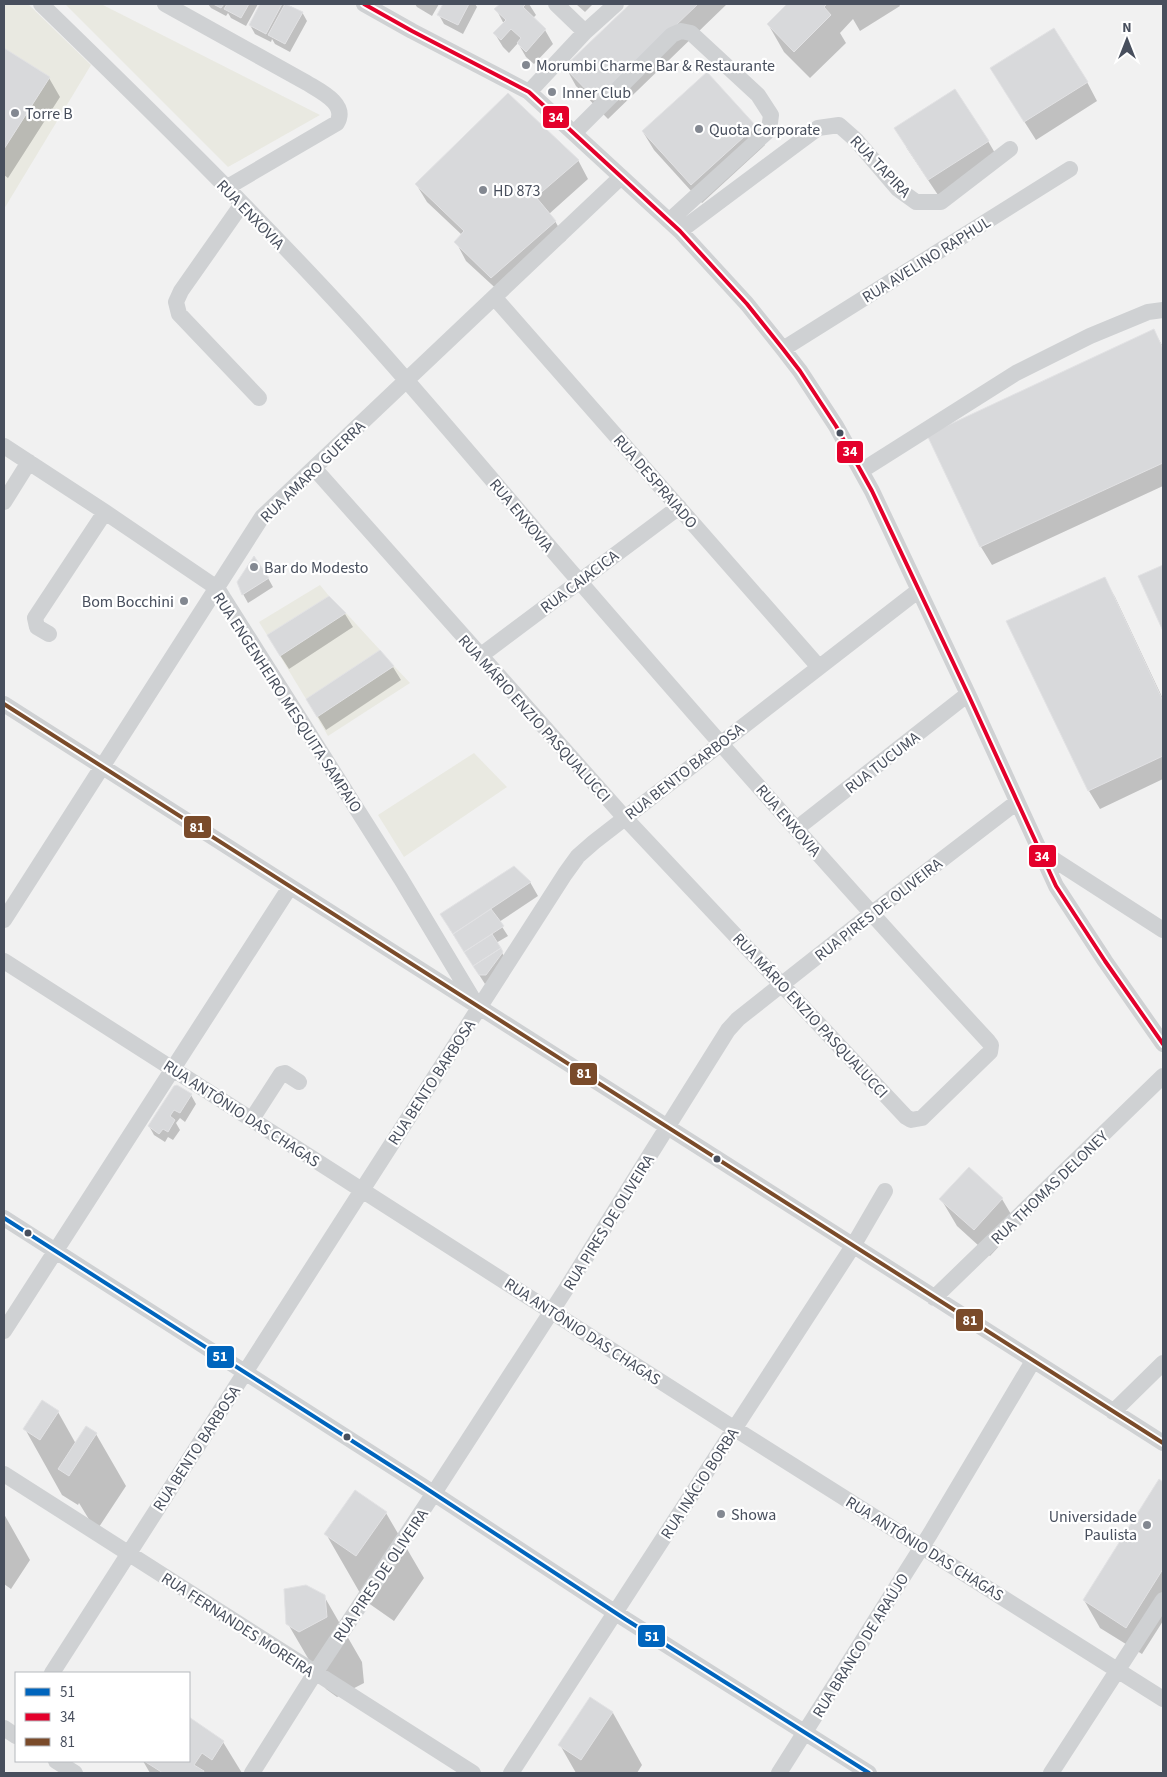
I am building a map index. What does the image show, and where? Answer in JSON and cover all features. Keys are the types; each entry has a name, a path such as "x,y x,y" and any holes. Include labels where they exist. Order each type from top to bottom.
{"street":[{"name":"RUA ENXOVIA","path":"41,4 174,133 350,317 407,380 578,581 720,743 871,914 988,1041 991,1045 990,1052 922,1118 911,1120 906,1117"},
{"path":"165,4 322,92 338,106 340,111 337,123 226,188"},
{"path":"364,4 529,92 675,226 747,304 800,371 836,426 872,491 1056,886 1104,961 1163,1044"},
{"path":"556,4 585,32"},
{"path":"529,92 585,32 616,4"},
{"path":"574,133 672,35 681,31 691,33 698,39 758,95 771,115 769,130 675,226"},
{"name":"RUA TAPIRA","path":"675,226 818,128 839,125 856,140 898,189 916,202 941,202 1010,149"},
{"name":"RUA AVELINO RAPHUL","path":"783,349 1070,170"},
{"name":"RUA AMARO GUERRA","path":"4,920 262,517 621,177"},
{"path":"242,204 181,291 176,302 179,314 259,398"},
{"name":"RUA DESPRAIADO","path":"494,297 818,666"},
{"path":"861,471 1016,373 1090,336 1148,312 1163,310"},
{"name":"RUA ENGENHEIRO MESQUITA SAMPAIO","path":"4,446 216,588 401,879 478,1008"},
{"path":"4,502 29,462"},
{"name":"RUA MÁRIO ENZIO PASQUALUCCI","path":"314,468 625,818 906,1117"},
{"name":"RUA CAIACICA","path":"480,656 679,507"},
{"path":"49,634 37,627 35,618 105,512"},
{"name":"RUA BENTO BARBOSA","path":"53,1672 564,874 578,856 818,666 919,590"},
{"name":"RUA TUCUMA","path":"796,829 968,694"},
{"path":"4,704 1163,1443"},
{"name":"RUA PIRES DE OLIVEIRA","path":"252,1773 315,1673 434,1493 728,1030 738,1019 782,984 1017,802"},
{"path":"1039,850 1163,930"},
{"path":"4,1331 290,887"},
{"name":"RUA ANTÔNIO DAS CHAGAS","path":"4,961 735,1429 1163,1699"},
{"path":"252,1119 281,1074 285,1073 300,1082"},
{"name":"RUA THOMAS DELONEY","path":"934,1298 1163,1076"},
{"name":"RUA INÁCIO BORBA","path":"511,1773 853,1246 885,1191"},
{"path":"4,1218 434,1493 615,1612 869,1773"},
{"name":"RUA BRANCO DE ARAÚJO","path":"779,1773 922,1547 1034,1361"},
{"path":"1113,1412 1163,1363"},
{"name":"RUA FERNANDES MOREIRA","path":"4,1474 473,1773"},
{"path":"1051,1773 1163,1600"},
{"path":"58,1762 75,1773"}],"shaded area":[{"path":"4,4 28,4 91,65 4,209"},
{"path":"65,4 101,4 320,115 228,167"},
{"path":"320,585 329,596 267,635 259,622"},
{"path":"346,613 380,650 306,699 280,656"},
{"path":"394,666 410,683 328,736 317,717"},
{"path":"474,753 507,787 404,857 378,815"}],"building":[{"path":"213,4 224,4 221,8"},
{"path":"227,4 249,4 241,18 224,9"},
{"path":"260,4 282,4 266,34 249,25"},
{"path":"285,4 303,12 285,44 268,35"},
{"path":"443,4 469,4 458,25 437,15"},
{"path":"500,4 526,4 523,7 546,29 526,52 517,43 521,38 511,29 501,40 493,33 506,20 494,9"},
{"path":"630,4 698,4 597,101 564,67"},
{"path":"787,4 827,4 824,7 831,15 794,52 767,24"},
{"path":"1054,28 1088,82 1024,122 990,68"},
{"name":"Torre B","path":"4,48 50,77 4,149"},
{"name":"Quota Corporate","path":"707,72 756,126 691,185 642,131"},
{"path":"955,89 989,141 928,180 894,128"},
{"name":"HD 873","path":"508,93 579,160 536,197 556,221 491,278 454,242 464,231 415,184"},
{"path":"1154,329 1163,349 1163,463 980,547 927,435"},
{"name":"Bar do Modesto","path":"254,556 269,578 242,595 237,582"},
{"path":"1163,565 1163,631 1138,576"},
{"path":"1105,577 1163,701 1163,756 1088,791 1006,621"},
{"path":"329,596 346,613 280,656 267,635"},
{"path":"380,650 394,666 317,717 306,699"},
{"path":"514,866 531,882 453,934 440,914"},
{"path":"491,909 504,926 464,952 453,934"},
{"path":"492,934 501,948 473,966 464,952"},
{"path":"501,948 503,952 486,975 479,975 473,966"},
{"path":"177,1085 192,1094 180,1113 174,1110 170,1116 175,1120 168,1132 163,1129 159,1134 148,1126 174,1086"},
{"path":"969,1167 1003,1198 974,1230 939,1199"},
{"path":"42,1400 59,1411 40,1440 23,1429"},
{"path":"86,1426 97,1433 69,1476 58,1469"},
{"name":"Universidade Paulista","path":"1159,1479 1163,1482 1163,1569 1126,1628 1083,1600"},
{"path":"355,1490 387,1512 356,1556 324,1534"},
{"path":"306,1585 325,1595 327,1617 299,1632 286,1624 284,1589"},
{"path":"590,1697 613,1712 581,1760 558,1745"},
{"path":"190,1718 224,1741 212,1760 202,1753 194,1765 204,1771 203,1773 163,1773 146,1762 190,1762"}],"transit line":[{"name":"34","path":"364,4 529,92 680,231 747,304 800,371 836,426 872,491 1056,886 1163,1044"},
{"name":"81","path":"4,704 1163,1443"},
{"name":"51","path":"4,1218 421,1485 625,1619 869,1773"}],"place":[{"name":"Morumbi Charme Bar & Restaurante","path":"526,65"},
{"name":"Inner Club","path":"552,92"},
{"name":"Torre B","path":"15,113"},
{"name":"Quota Corporate","path":"699,129"},
{"name":"HD 873","path":"483,190"},
{"name":"Bar do Modesto","path":"254,567"},
{"name":"Bom Bocchini","path":"184,601"},
{"name":"Showa","path":"721,1514"},
{"name":"Universidade Paulista","path":"1147,1525"}]}
